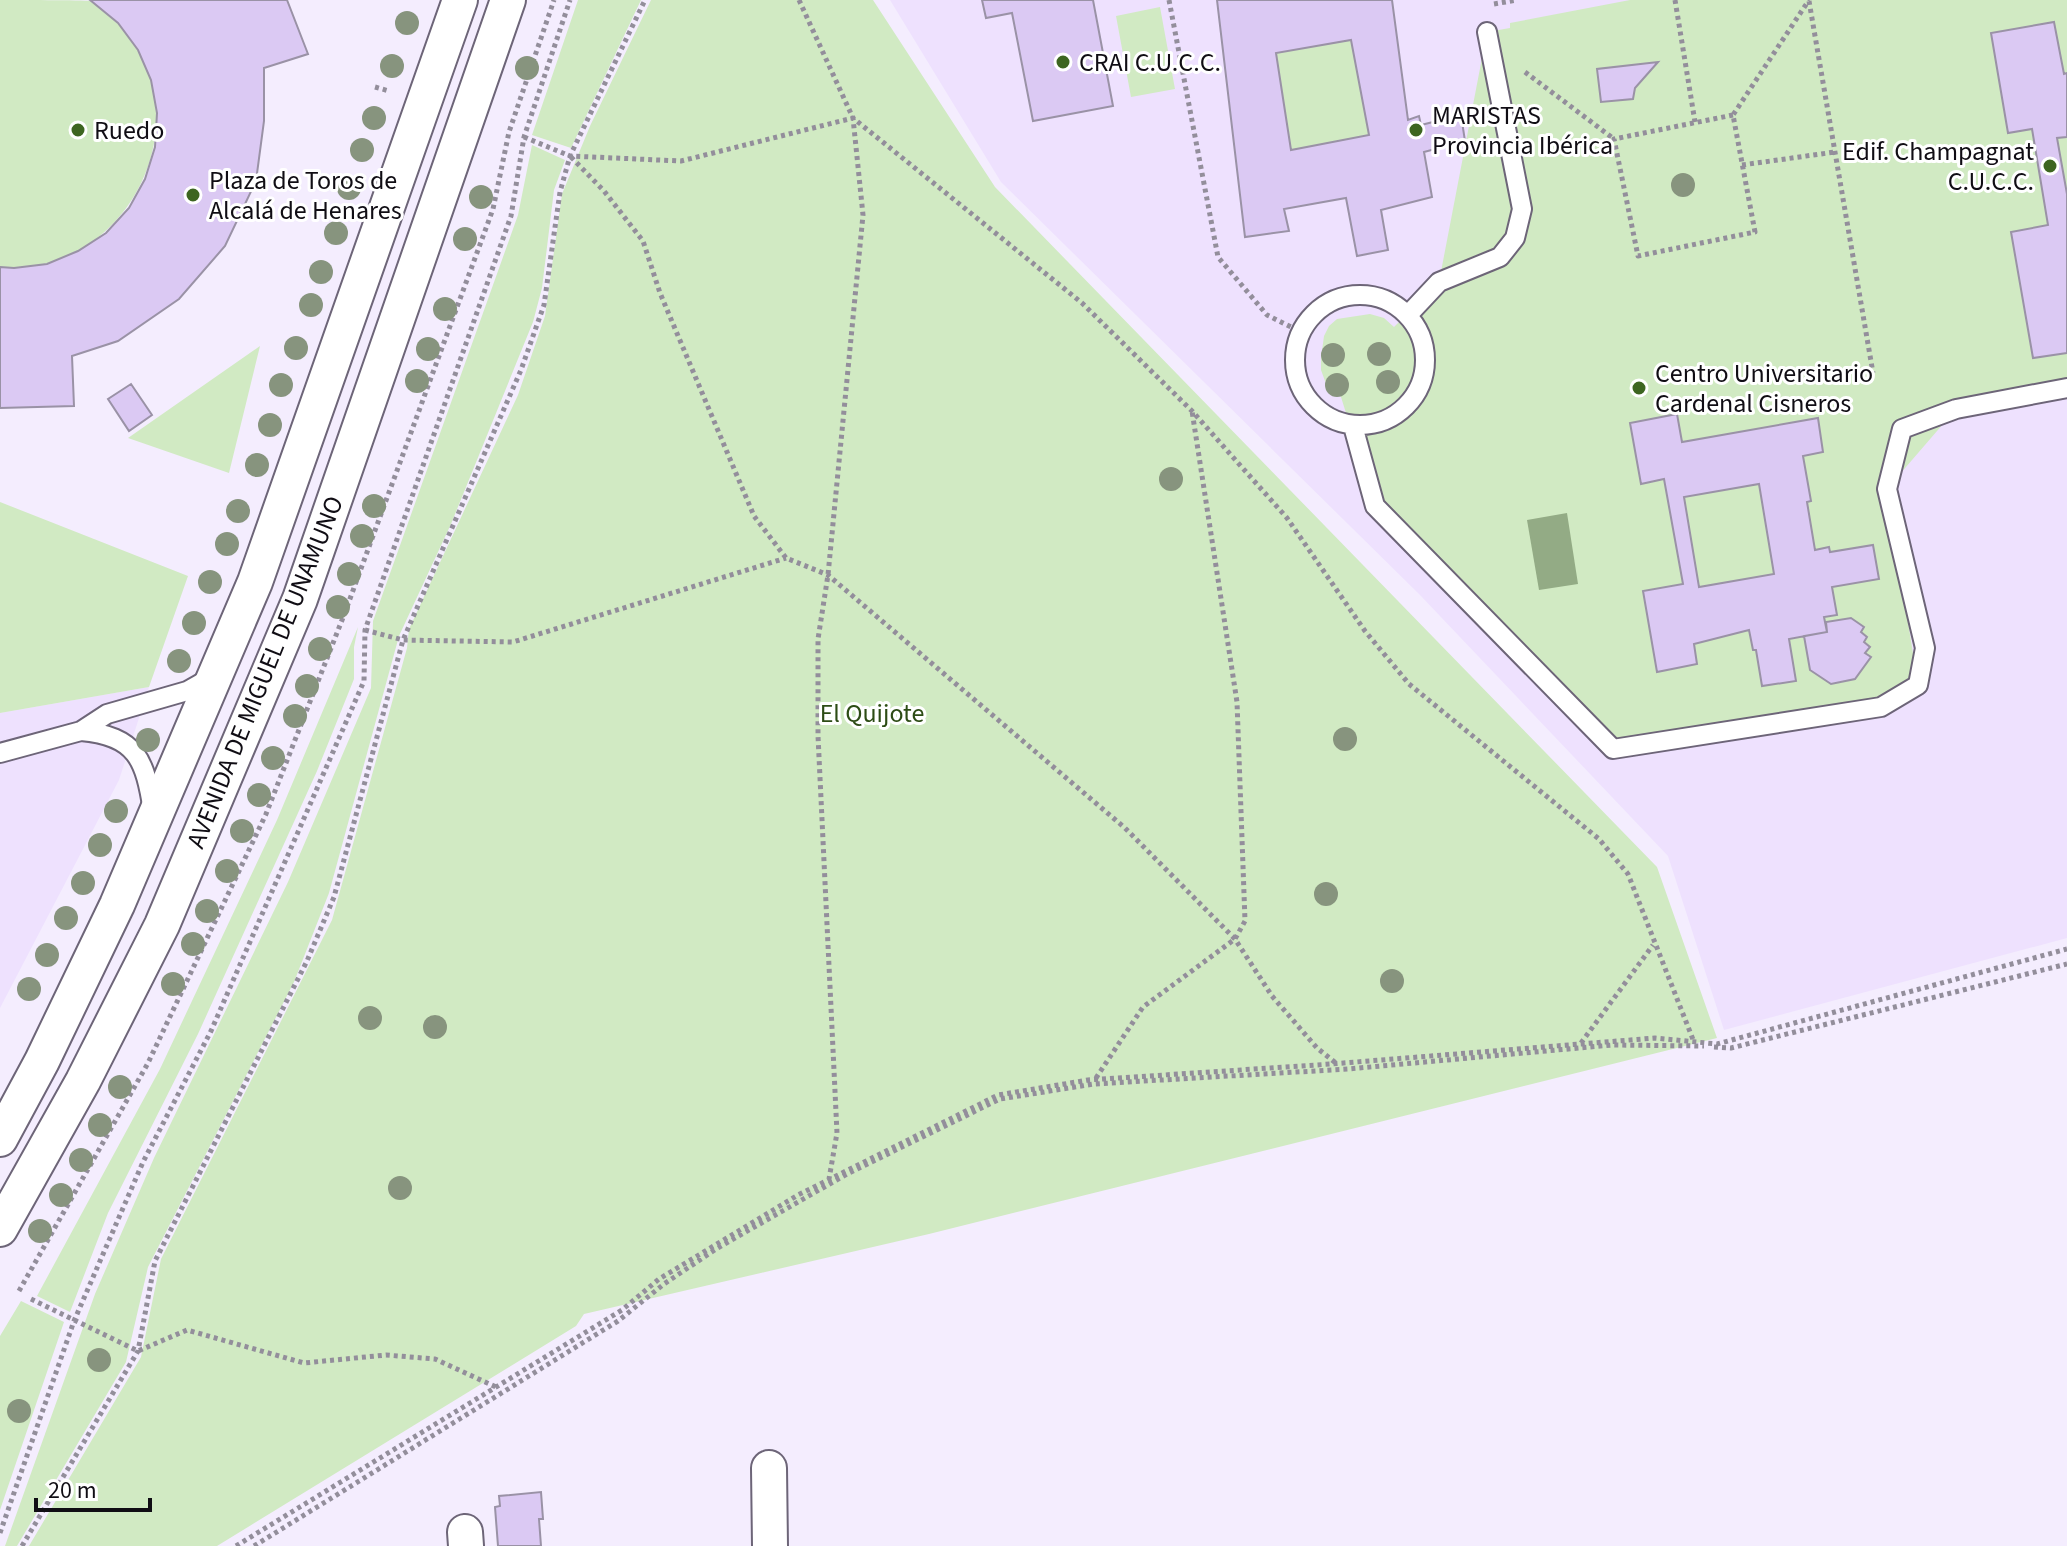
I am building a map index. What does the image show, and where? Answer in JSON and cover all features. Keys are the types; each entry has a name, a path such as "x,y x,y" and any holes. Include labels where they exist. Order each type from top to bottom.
{"street":[{"name":"AVENIDA DE MIGUEL DE UNAMUNO","path":"0,1139 111,919 255,582 460,0"},
{"name":"AVENIDA DE MIGUEL DE UNAMUNO","path":"0,1229 83,1081 162,925 300,599 508,0"},
{"path":"769,1468 770,1546"}],"lane":[{"path":"1408,315 1439,282 1500,257 1515,238 1522,209 1488,39"},
{"path":"1370,295 1390,301 1408,315 1421,334 1426,356 1423,379 1413,399 1397,415 1376,424 1353,426 1316,409 1303,393 1296,373 1295,353 1301,332 1313,315 1330,302 1349,296 1370,295"},
{"path":"1353,426 1375,506 1613,749 1881,707 1918,685 1925,648 1887,489 1902,429 1956,409 2067,388"},
{"path":"0,753 81,731 107,714 187,691 216,675"},
{"path":"81,731 119,739 134,751 150,791 154,819"}],"path":[{"path":"0,1533 74,1321 143,1162 211,1031 364,681 365,630 511,216 524,137 570,0"},
{"path":"22,1546 138,1351 155,1261 279,1019 334,897 403,640 521,370 544,305 560,192 570,156 645,0"},
{"path":"799,0 853,118 863,215 818,653 818,736 837,1133 829,1180"},
{"path":"1169,0 1218,257 1267,315 1301,332"},
{"path":"1675,0 1695,122"},
{"path":"1488,39 1614,139 1638,256 1755,232 1733,115 1809,0"},
{"path":"1809,0 1873,373"},
{"path":"1614,139 1733,115"},
{"path":"524,137 570,156 681,161 853,118"},
{"path":"853,118 1082,303 1192,411 1287,518 1365,631 1409,684 1599,839 1628,874 1694,1042"},
{"path":"1742,165 1835,152"},
{"path":"570,156 604,191 643,241 660,293 754,516 786,558 828,575 1125,828 1235,939 1272,996 1317,1048 1337,1064"},
{"path":"1096,1079 1143,1007 1235,939 1245,921 1237,702 1192,411"},
{"path":"365,630 403,640 513,642 786,558"},
{"path":"1581,1044 1654,944"},
{"path":"236,1546 622,1310 659,1279 798,1195 998,1095 1096,1079 1337,1064 1655,1038 1717,1044 2067,949"},
{"path":"254,1546 618,1321 664,1284 716,1249 847,1174 1000,1099 1094,1084 1348,1069 1612,1045 1731,1048 2067,964"},
{"path":"31,1299 138,1351 187,1330 304,1363 386,1355 435,1359 496,1387"}],"shaded area":[{"name":"Centro Universitario Cardenal Cisneros","path":"890,0 2067,0 2067,938 1724,1030 1668,856 1420,595 1001,182"},
{"path":"1567,513 1578,584 1539,590 1527,520"},
{"path":"149,687 119,780 0,1008 0,713"}],"green space":[{"name":"Ruedo","path":"0,0 91,1 113,18 130,39 150,77 156,116 151,156 136,193 112,225 80,250 42,265 0,267"},
{"path":"578,0 641,0 571,148 532,135"},
{"name":"El Quijote","path":"651,0 873,0 995,187 1657,867 1717,1038 929,1234 584,1314 576,1326 217,1546 29,1546 141,1357 161,1259 332,920 407,648 409,629 518,395 545,316 562,194 590,126"},
{"path":"1630,0 2067,0 2067,388 1956,409 1887,489 1918,685 1881,707 1613,749 1375,506 1341,397 1325,381 1321,370 1324,336 1337,319 1370,314 1384,318 1394,327 1439,282 1487,32 1510,28 1510,23"},
{"path":"1160,7 1175,89 1131,97 1116,16"},
{"path":"1351,40 1369,135 1291,150 1276,53"},
{"path":"532,145 565,160 554,190 542,288 533,322 451,524 399,636 329,893 294,982 148,1267 126,1362 17,1546 5,1546 95,1294 154,1158 288,882 371,688 373,621 518,215"},
{"path":"260,346 229,473 128,438"},
{"path":"0,502 188,576 149,687 0,713"},
{"path":"358,627 354,647 354,679 317,771 198,1034 108,1213 70,1312 37,1296 160,1069 277,820"},
{"path":"21,1301 64,1322 0,1510 0,1336"}],"building":[{"name":"Plaza de Toros de Alcalá de Henares","path":"90,0 287,0 308,54 264,68 264,121 256,181 225,246 179,299 118,341 72,356 74,406 0,408 0,267 47,264 78,251 106,233 129,208 145,179 155,147 157,113 151,80 138,50 118,23"},
{"name":"CRAI C.U.C.C.","path":"982,0 1093,0 1113,106 1033,121 1012,13 986,18"},
{"name":"MARISTAS Provincia Ibérica","path":"1217,0 1392,0 1408,120 1419,116 1421,125 1461,115 1465,141 1424,152 1432,197 1381,210 1388,250 1357,256 1346,198 1284,209 1289,231 1245,237","holes":["1351,40 1369,135 1291,150 1276,53"]},
{"name":"Edif. Champagnat C.U.C.C.","path":"2054,22 2064,74 2067,73 2067,137 2057,138 2067,194 2067,353 2033,358 2011,232 2048,225 2032,129 2008,133 1991,33"},
{"path":"1658,62 1635,88 1633,99 1601,102 1597,69"},
{"path":"131,384 152,415 129,431 108,399"},
{"path":"1677,414 1682,442 1818,418 1823,452 1803,456 1815,550 1829,547 1830,552 1873,545 1879,579 1832,587 1837,615 1824,617 1827,632 1789,639 1796,681 1762,686 1749,630 1694,644 1697,664 1657,672 1643,591 1683,584 1664,479 1641,484 1630,423","holes":["1759,484 1774,574 1699,587 1684,497"]},
{"path":"1851,618 1864,627 1861,632 1867,637 1864,642 1870,647 1865,653 1871,657 1855,679 1831,684 1810,670 1804,636 1827,632 1826,622"},
{"path":"541,1492 541,1546 498,1546 495,1507 500,1506 499,1496"}],"place":[{"name":"CRAI C.U.C.C.","path":"1063,62"},
{"name":"Ruedo","path":"78,130"},
{"name":"MARISTAS Provincia Ibérica","path":"1416,130"},
{"name":"Edif. Champagnat C.U.C.C.","path":"2050,166"},
{"name":"Plaza de Toros de Alcalá de Henares","path":"193,195"},
{"name":"Centro Universitario Cardenal Cisneros","path":"1639,388"}]}
